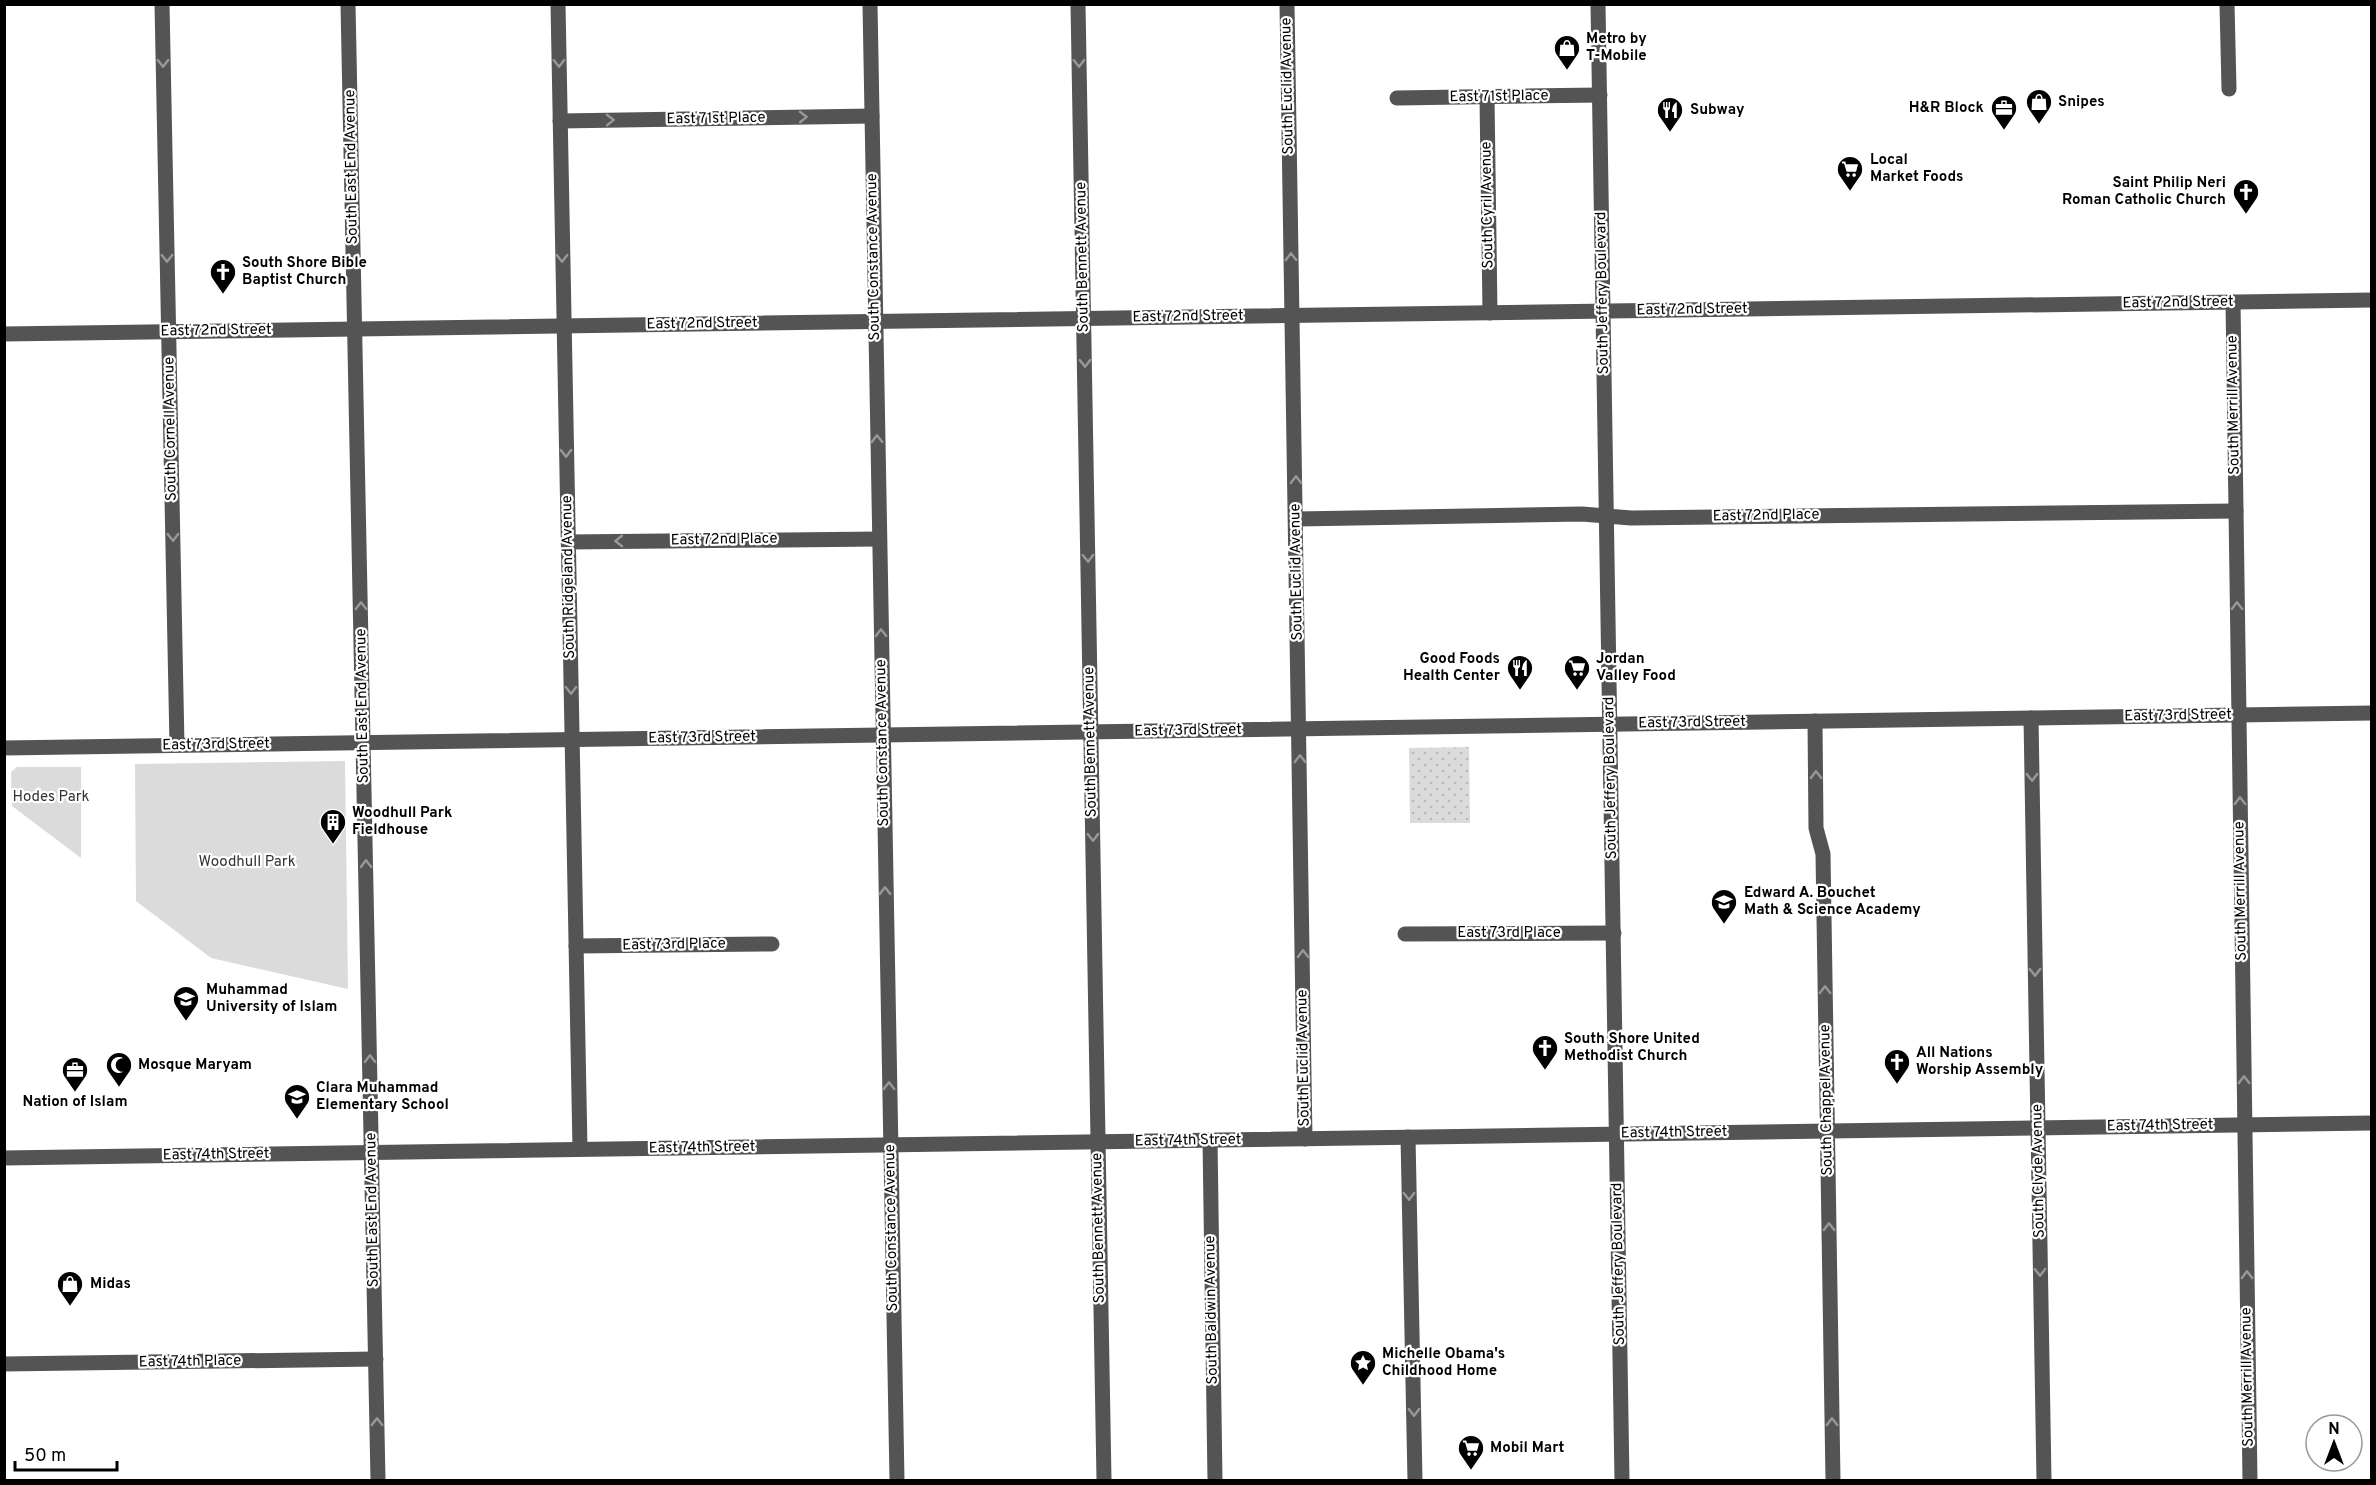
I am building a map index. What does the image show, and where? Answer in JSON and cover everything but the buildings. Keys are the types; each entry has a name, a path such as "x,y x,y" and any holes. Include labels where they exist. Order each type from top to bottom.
{"street":[{"name":"South Cornell Avenue","path":"162,4 177,745"},
{"name":"South East End Avenue","path":"348,4 378,1480"},
{"name":"South Ridgeland Avenue","path":"558,4 580,1149"},
{"name":"South Constance Avenue","path":"870,4 897,1480"},
{"name":"South Bennett Avenue","path":"1078,4 1104,1480"},
{"name":"South Euclid Avenue","path":"1287,4 1297,519 1305,1139"},
{"name":"South Jeffery Boulevard","path":"1598,4 1623,1480"},
{"path":"2227,4 2229,89"},
{"name":"East 71st Place","path":"1398,98 1600,95"},
{"name":"South Cyril Avenue","path":"1487,97 1490,312"},
{"name":"East 71st Place","path":"560,121 872,116"},
{"name":"East 72nd Street","path":"4,334 2372,300"},
{"name":"South Merrill Avenue","path":"2233,302 2250,1480"},
{"name":"East 72nd Place","path":"1297,519 1582,514 1631,518 2236,511"},
{"name":"East 72nd Place","path":"568,542 879,539"},
{"name":"East 73rd Street","path":"4,748 2372,713"},
{"name":"South Clyde Avenue","path":"2031,718 2044,1480"},
{"name":"South Chappel Avenue","path":"1815,721 1816,828 1823,854 1833,1480"},
{"name":"East 73rd Place","path":"1405,934 1614,933"},
{"name":"East 73rd Place","path":"576,946 772,944"},
{"name":"East 74th Street","path":"4,1158 2372,1123"},
{"path":"1408,1137 1415,1480"},
{"name":"South Baldwin Avenue","path":"1210,1140 1215,1480"},
{"name":"East 74th Place","path":"4,1365 376,1359"}],"green space":[{"path":"1469,747 1470,823 1410,823 1409,748"},
{"name":"Woodhull Park","path":"345,761 348,989 211,958 136,901 135,764"},
{"name":"Hodes Park","path":"17,767 81,767 81,858 12,806 11,772"}],"place":[{"name":"Metro by T-Mobile","path":"1567,71"},
{"name":"Snipes","path":"2039,125"},
{"name":"H&R Block","path":"2004,131"},
{"name":"Subway","path":"1670,133"},
{"name":"Local Market Foods","path":"1850,192"},
{"name":"Saint Philip Neri Roman Catholic Church","path":"2246,215"},
{"name":"South Shore Bible Baptist Church","path":"223,295"},
{"name":"Good Foods Health Center","path":"1520,691"},
{"name":"Jordan Valley Food","path":"1577,691"},
{"name":"Woodhull Park Fieldhouse","path":"333,845"},
{"name":"Edward A. Bouchet Math & Science Academy","path":"1724,925"},
{"name":"Muhammad University of Islam","path":"186,1022"},
{"name":"South Shore United Methodist Church","path":"1545,1071"},
{"name":"All Nations Worship Assembly","path":"1897,1085"},
{"name":"Mosque Maryam","path":"119,1088"},
{"name":"Nation of Islam","path":"75,1093"},
{"name":"Clara Muhammad Elementary School","path":"297,1120"},
{"name":"Midas","path":"70,1307"},
{"name":"Michelle Obama's Childhood Home","path":"1363,1386"},
{"name":"Mobil Mart","path":"1471,1471"}]}
